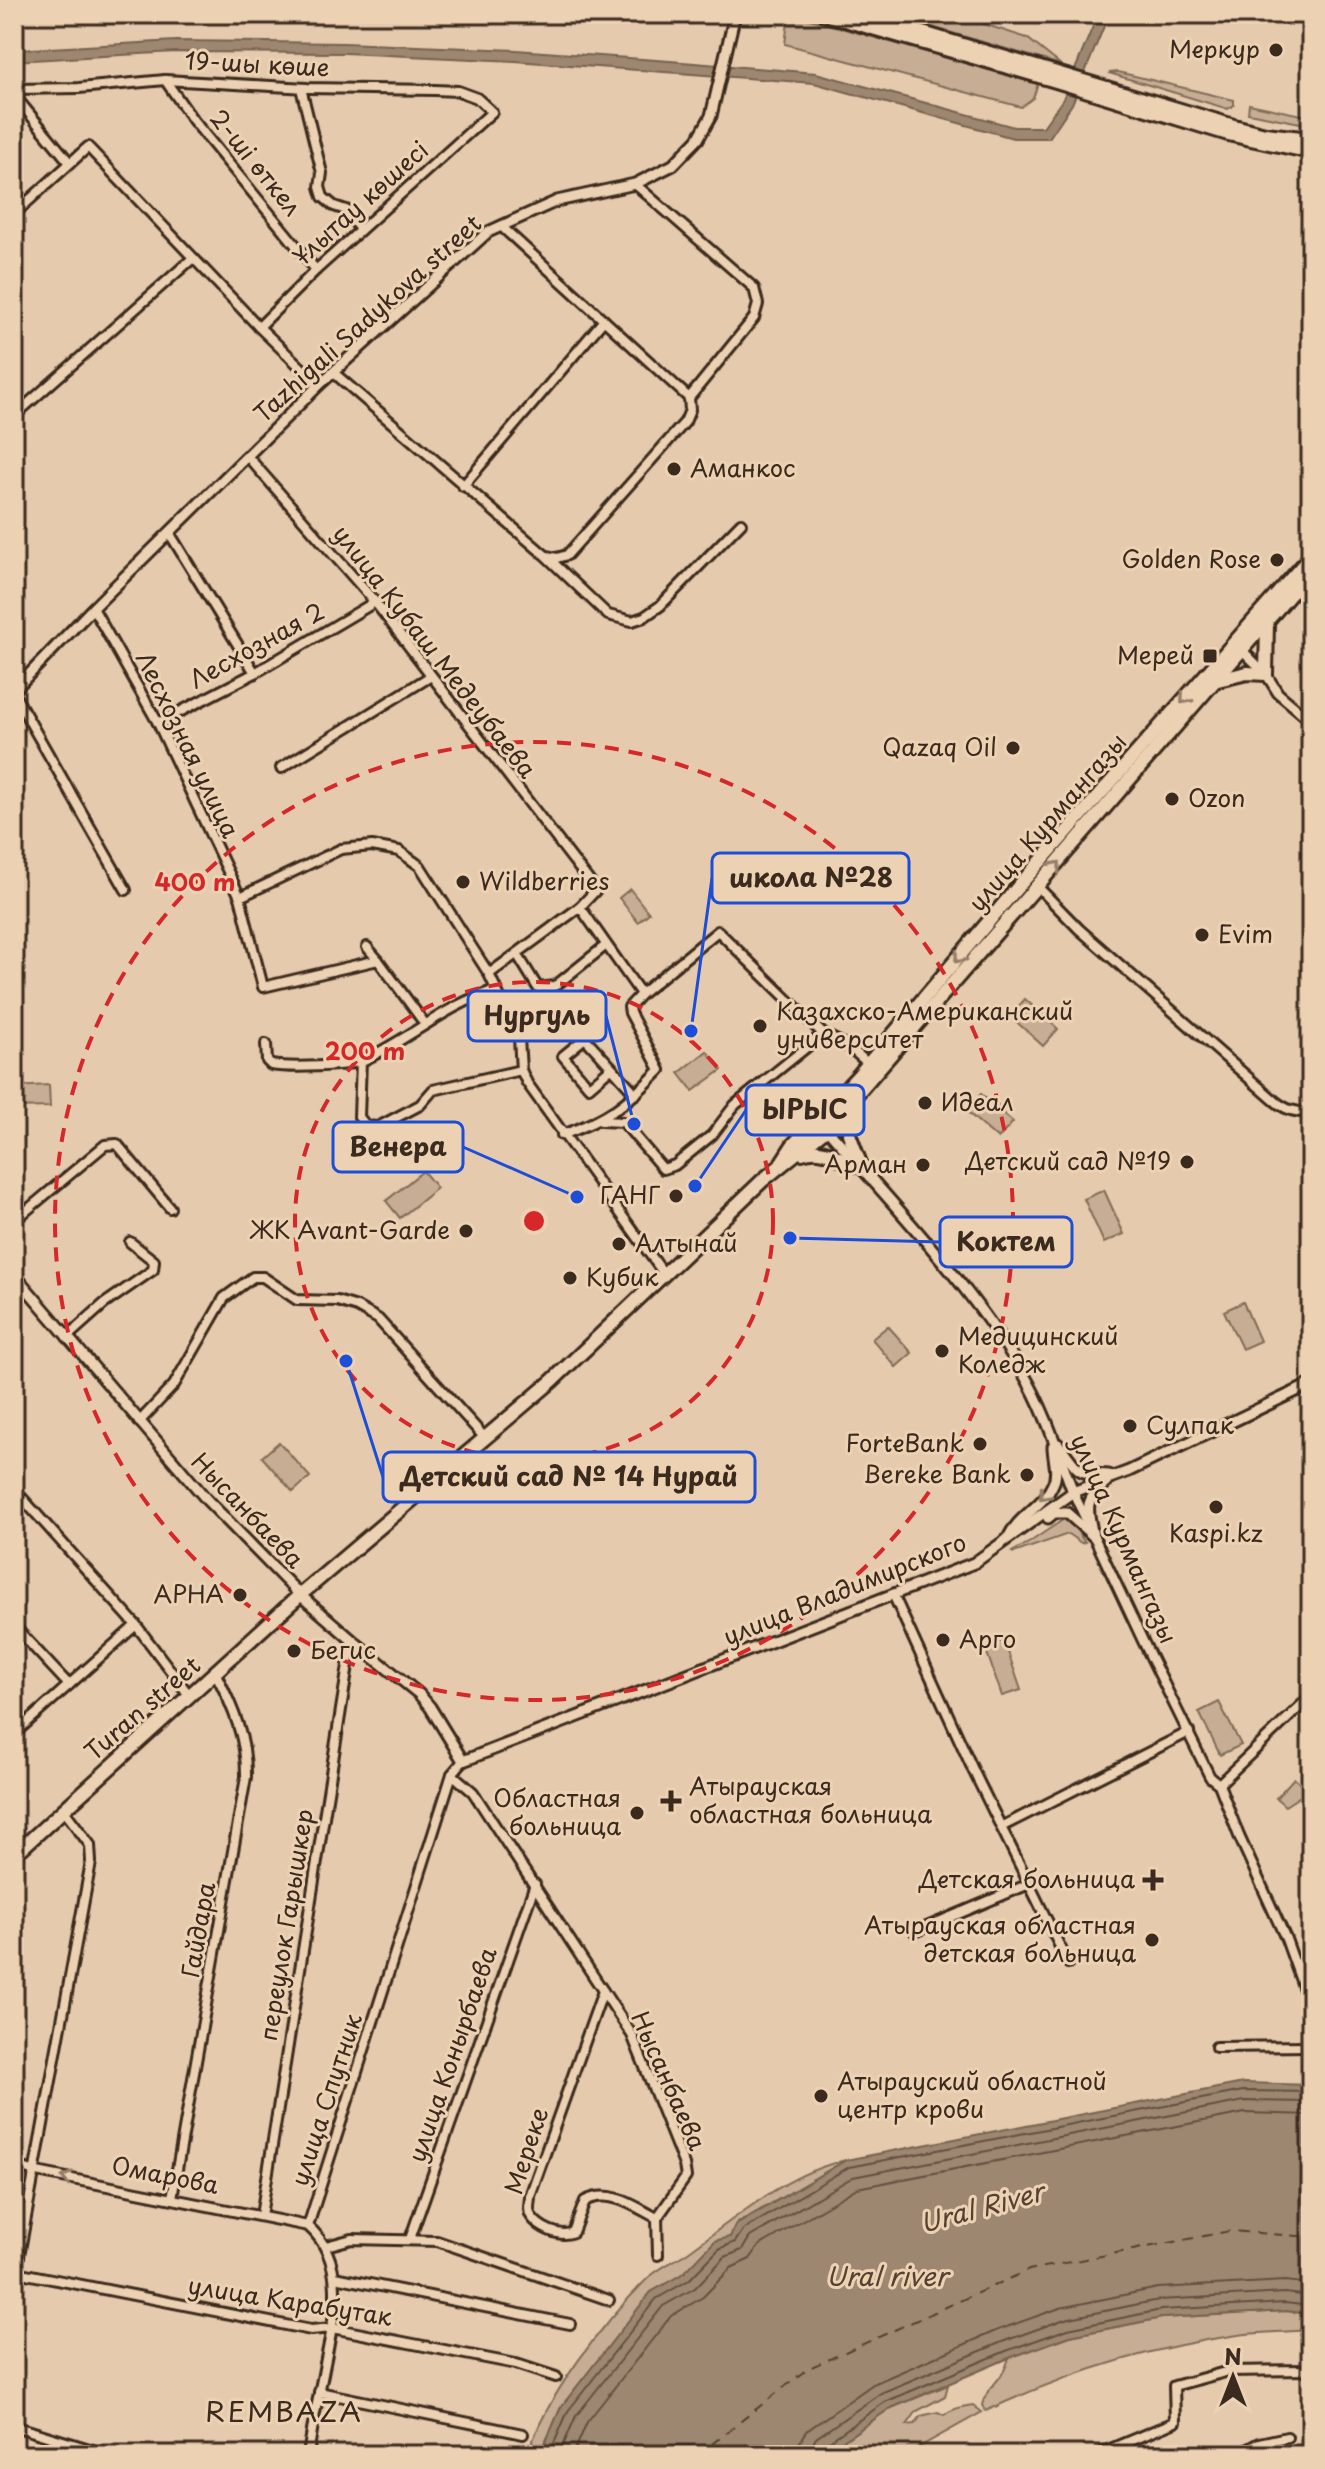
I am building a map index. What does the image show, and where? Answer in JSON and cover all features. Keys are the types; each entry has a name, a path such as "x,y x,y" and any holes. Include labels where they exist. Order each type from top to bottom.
{"main road":[{"path":"824,14 1057,76"},
{"path":"859,14 1100,89 1265,134 1311,139"},
{"path":"1100,89 1228,134 1311,152"},
{"name":"улица Курмангазы","path":"300,1595 552,1381 781,1164 799,1154 823,1123 1038,887 1218,680 1238,646 1267,623 1311,556"},
{"name":"улица Курмангазы","path":"781,1164 793,1145 854,1097 874,1067 1017,888 1292,585 1311,570"},
{"path":"1218,680 1247,673 1266,674 1267,623"},
{"path":"854,1097 848,1125 861,1166"},
{"path":"799,1154 825,1150 840,1160 861,1166"},
{"name":"Turan street","path":"14,1855 300,1595"}],"street":[{"name":"Tazhigali Sadykova street","path":"14,692 93,608 319,385 488,232 557,201 635,184 673,165 698,139 711,116 735,14"},
{"name":"19-шы көше","path":"14,89 79,88 165,80 301,88 458,91 477,98 492,112"},
{"name":"2-шi өткел","path":"165,80 193,120 316,270"},
{"path":"301,88 322,173 320,187 323,197 334,206 346,210 360,230"},
{"path":"14,95 70,163"},
{"name":"Ұлытау көшесi","path":"259,327 316,270 492,112"},
{"path":"14,214 88,147 259,327 319,385"},
{"path":"635,184 754,288 758,304 754,318 689,398"},
{"path":"501,226 689,398 690,410 685,422 567,555 557,558 546,556"},
{"path":"14,416 193,258"},
{"path":"463,486 604,320"},
{"path":"334,373 546,556 608,615 632,621 660,606 741,523"},
{"name":"улица Кубаш Медеубаева","path":"248,457 375,602 596,890 580,907"},
{"path":"170,534 255,673"},
{"name":"Лесхозная 2","path":"158,723 255,673 375,602"},
{"name":"Лесхозная улица","path":"93,608 158,723 240,897 263,987 378,960"},
{"path":"1238,646 1266,674 1278,693 1311,721"},
{"path":"281,768 431,676"},
{"path":"14,692 126,890"},
{"path":"240,897 341,849 372,846 399,851 420,866 489,974 519,1038 521,1070 527,1083 664,1274"},
{"path":"1038,887 1079,929 1263,1091 1284,1108 1299,1113 1311,1112"},
{"path":"489,974 580,907 641,994"},
{"path":"562,1135 600,1121 636,1094 660,1070 629,1007 718,931 823,1034 848,1046 874,1067"},
{"path":"517,954 538,988 546,989 555,986 605,946"},
{"path":"367,947 425,1024"},
{"path":"266,1044 267,1061 286,1068 361,1061 471,997 496,990"},
{"path":"600,1121 623,1122 663,1169 675,1165 712,1135 735,1105 823,1034"},
{"path":"611,1068 589,1087 563,1056 585,1038 636,1094"},
{"path":"361,1061 359,1117 366,1126 378,1127 420,1105 433,1090 521,1070"},
{"name":"улица Курмангазы","path":"823,1123 954,1276 1024,1375 1093,1536 1210,1777 1219,1784 1286,1939 1311,2009"},
{"path":"14,1221 105,1145 117,1144 170,1208"},
{"path":"67,1337 104,1304 153,1270 154,1261 130,1242"},
{"name":"Нысанбаева","path":"14,1274 207,1500 300,1595 419,1694 463,1761"},
{"path":"139,1422 174,1385 224,1298 253,1277 263,1277 297,1300 337,1301 357,1307 378,1319 485,1438"},
{"name":"улица Владимирского","path":"463,1761 974,1563 1073,1492 1116,1476 1311,1384"},
{"path":"1054,1439 1076,1470 1116,1476"},
{"path":"1007,1541 1013,1528 1053,1484 1056,1474 1054,1439"},
{"path":"1093,1536 1088,1505 1093,1493 1116,1476"},
{"path":"14,1490 136,1625 189,1695"},
{"path":"1007,1541 1020,1537 1054,1513 1067,1513 1093,1536"},
{"path":"893,1594 1068,1963"},
{"path":"14,1734 136,1625"},
{"path":"14,1626 69,1685"},
{"name":"переулок Гарышкер","path":"261,2216 352,1640"},
{"name":"Гайдара","path":"172,2198 246,1777 243,1741 235,1714 216,1674"},
{"path":"1219,1784 1311,1696"},
{"path":"1001,1827 1189,1732"},
{"name":"улица Спутник","path":"308,2226 452,1774 463,1761"},
{"name":"Нысанбаева","path":"452,1774 473,1792 632,2035 686,2177 657,2218"},
{"path":"14,2283 92,1852 83,1834 63,1809"},
{"name":"улица Конырбаева","path":"410,2239 535,1884"},
{"path":"915,1932 1029,1884"},
{"name":"Мереке","path":"603,1991 530,2196 529,2210 532,2218 556,2234 566,2236 573,2232 585,2201 594,2196 615,2196 657,2218"},
{"path":"1216,2047 1311,2046"},
{"name":"Омарова","path":"14,2165 308,2226"},
{"path":"657,2218 658,2255"},
{"path":"308,2226 326,2246 335,2277 336,2303 308,2455"},
{"path":"326,2246 352,2239 437,2241 609,2300"},
{"name":"улица Карабутак","path":"16,2272 311,2330 332,2328 516,2364 556,2377"},
{"path":"335,2277 570,2324"},
{"path":"1096,2455 1175,2422 1174,2386 1229,2371 1311,2370"},
{"path":"319,2392 523,2434"},
{"path":"14,2426 109,2455"},
{"path":"1237,2455 1259,2443 1287,2437"}],"shaded area":[{"path":"789,14 1038,84 1033,98 1021,107 785,44"},
{"path":"888,14 953,14 1027,38 1061,65"},
{"path":"1118,72 1234,100 1234,105 1228,109 1109,73"},
{"path":"1249,104 1311,117 1311,125 1248,113"},
{"path":"630,889 649,913 638,922 619,898"},
{"path":"1025,999 1058,1029 1043,1046 1010,1016"},
{"path":"707,1051 722,1070 693,1091 679,1073"},
{"path":"49,1085 50,1107 14,1108 14,1087"},
{"path":"981,1094 1013,1122 998,1139 966,1111"},
{"path":"423,1171 437,1188 400,1218 386,1201"},
{"path":"1104,1190 1124,1234 1104,1243 1084,1199"},
{"path":"1243,1302 1260,1341 1242,1349 1224,1311"},
{"path":"888,1326 912,1353 896,1367 872,1339"},
{"path":"279,1442 310,1477 293,1492 262,1457"},
{"path":"1067,1517 1085,1542 1081,1543 1068,1534 1012,1552 1030,1542"},
{"path":"1004,1640 1021,1690 1002,1696 985,1647"},
{"path":"1219,1702 1241,1745 1220,1755 1199,1712"},
{"path":"1294,1778 1308,1791 1285,1806 1276,1798"},
{"path":"846,2160 736,2224 730,2237 715,2241 684,2274 651,2292 561,2407 540,2455 528,2455 547,2409 578,2361 647,2279 783,2186 824,2166"},
{"path":"1286,2311 1311,2314 1311,2330 1238,2335 1173,2347 1078,2374 986,2411 982,2405 1009,2358 1070,2336 1162,2318"},
{"path":"948,2385 945,2396 917,2411 907,2425 915,2424 921,2416 938,2412 944,2415 954,2409 973,2405 982,2412 905,2455 823,2455 889,2409"}],"water":[{"path":"1098,14 1109,14 1072,104 1049,138 1013,138 814,83 515,61 344,53 176,52 14,61 14,50 176,41 344,43 516,50 816,73 1014,127 1043,127 1063,99"},
{"name":"Ural river","path":"1243,2083 1311,2085 1311,2314 1286,2311 1162,2318 1070,2336 1009,2358 889,2409 823,2455 540,2455 561,2407 651,2292 684,2273 715,2241 730,2237 736,2225 846,2160"}],"ferry route":[{"path":"698,2455 807,2369 1029,2270 1230,2231 1311,2237"}],"place":[{"name":"Меркур","path":"1276,50"},
{"name":"Аманкос","path":"674,469"},
{"name":"Golden Rose","path":"1277,560"},
{"name":"Мерей","path":"1210,656"},
{"name":"Qazaq Oil","path":"1013,748"},
{"name":"Ozon","path":"1172,799"},
{"name":"Wildberries","path":"463,882"},
{"name":"Evim","path":"1202,935"},
{"name":"Казахско-Американский университет","path":"760,1026"},
{"name":"школа №28","path":"691,1031"},
{"name":"Идеал","path":"925,1103"},
{"name":"Нургуль","path":"634,1124"},
{"name":"Детский сад №19","path":"1187,1162"},
{"name":"Арман","path":"923,1165"},
{"name":"ЫРЫС","path":"695,1186"},
{"name":"ГАНГ","path":"676,1196"},
{"name":"Венера","path":"577,1197"},
{"name":"ЖК Avant-Garde","path":"466,1231"},
{"name":"Коктем","path":"790,1238"},
{"name":"Алтынай","path":"619,1244"},
{"name":"Кубик","path":"570,1278"},
{"name":"Медицинский Коледж","path":"942,1351"},
{"name":"Детский сад № 14 Нурай","path":"346,1361"},
{"name":"Сулпак","path":"1130,1426"},
{"name":"ForteBank","path":"980,1444"},
{"name":"Bereke Bank","path":"1027,1475"},
{"name":"Kaspi.kz","path":"1216,1507"},
{"name":"АРНА","path":"240,1595"},
{"name":"Арго","path":"943,1640"},
{"name":"Бегис","path":"294,1651"},
{"name":"Атырауская областная больница","path":"671,1801"},
{"name":"Областная больница","path":"637,1813"},
{"name":"Детская больница","path":"1153,1880"},
{"name":"Атырауская областная детская больница","path":"1152,1940"},
{"name":"Атырауский областной центр крови","path":"821,2096"}],"district":[{"name":"REMBAZA","path":"284,2412"}],"water label":[{"name":"Ural River","path":"982,2208"}]}
